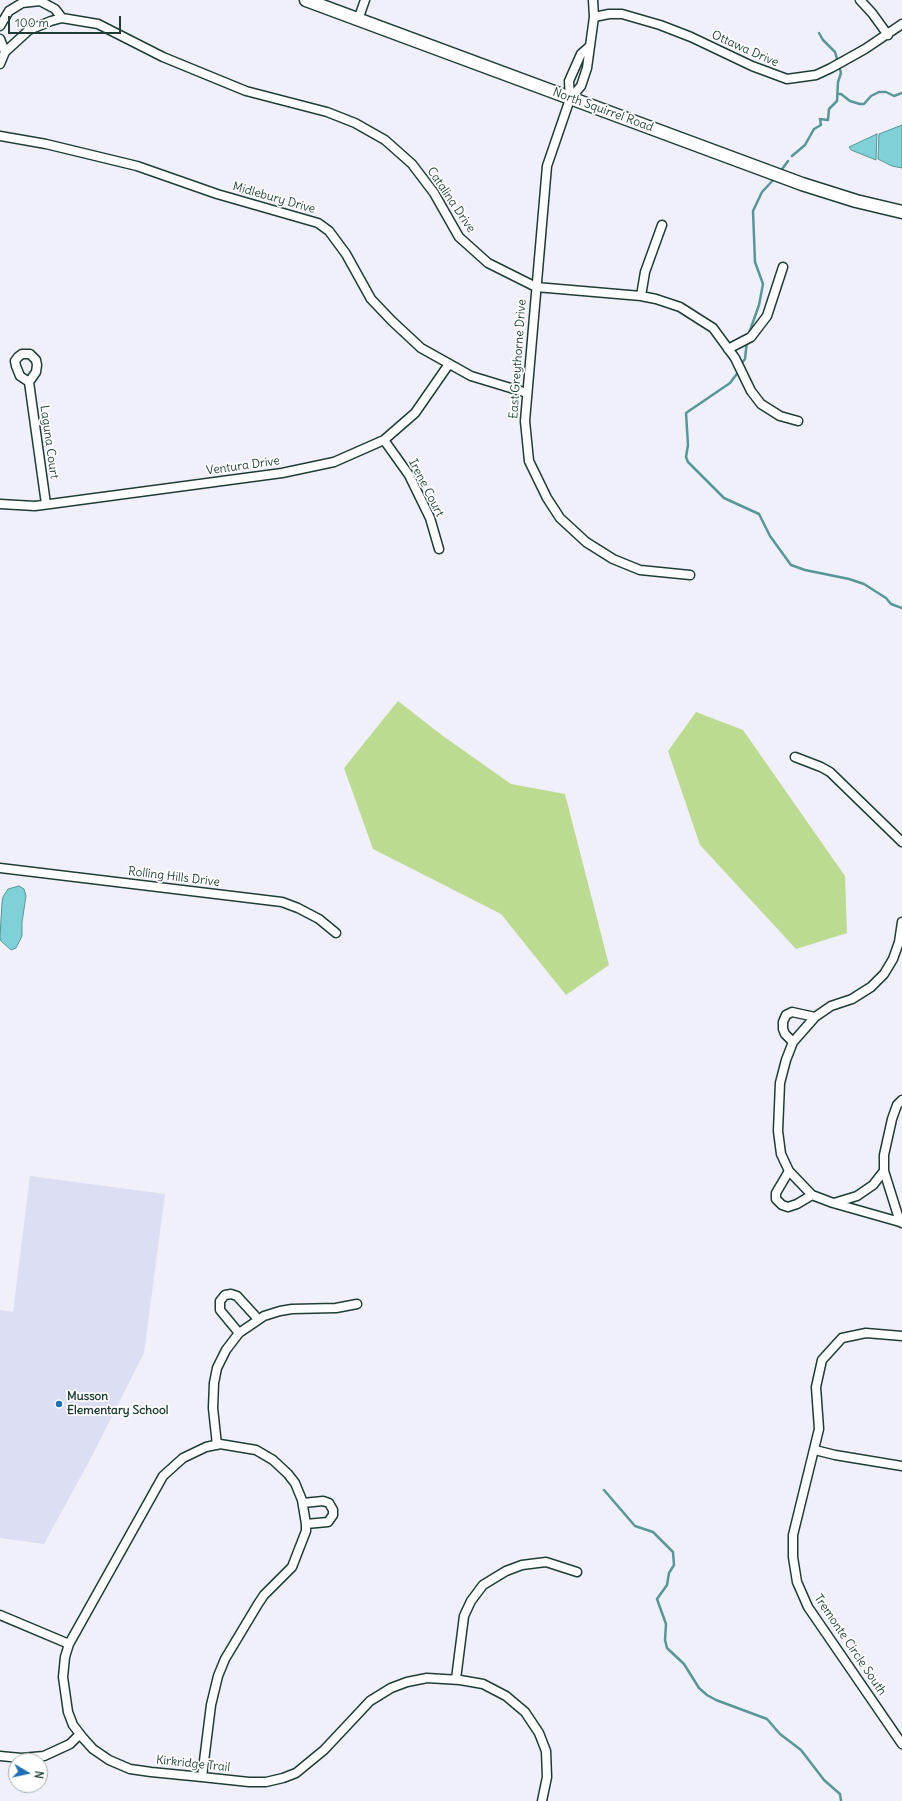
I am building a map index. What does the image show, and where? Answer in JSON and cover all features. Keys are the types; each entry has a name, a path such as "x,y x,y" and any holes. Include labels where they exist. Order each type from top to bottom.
{"street":[{"name":"North Squirrel Road","path":"306,0 807,186 856,201 902,212"},
{"path":"358,20 365,0"},
{"path":"570,99 581,86 587,68 594,17 593,0"},
{"path":"860,0 888,34"},
{"path":"0,26 9,11 22,3 40,1 55,9 62,18"},
{"name":"Ottawa Drive","path":"594,17 609,14 622,14 660,25 691,37 752,66 787,79 816,74 865,49 902,24"},
{"name":"Catalina Drive","path":"0,64 5,52 29,30 62,18 98,24 163,57 246,91 327,112 355,123 385,140 412,164 434,193 459,237 488,263 536,286 641,296 680,307 713,328 735,358 751,391 761,404 780,416 798,420"},
{"path":"0,39 5,52"},
{"path":"570,99 569,81 581,54 589,47"},
{"name":"East Greythorne Drive","path":"570,99 547,166 524,421 529,461 547,498 560,518 586,542 613,559 640,570 690,575"},
{"name":"Midlebury Drive","path":"0,136 46,144 137,166 217,194 318,223 329,231 346,254 371,299 421,348 471,376 527,393"},
{"path":"641,296 645,272 662,226"},
{"path":"728,349 751,337 767,316 783,267"},
{"name":"Ventura Drive","path":"0,504 14,506 46,504 282,473 334,462 384,440 415,413 449,364"},
{"name":"Laguna Court","path":"29,382 46,504"},
{"name":"Irene Court","path":"384,440 409,475 430,518 439,549"},
{"path":"796,757 830,772 902,842"},
{"name":"Rolling Hills Drive","path":"0,868 282,902 298,908 319,919 336,933"},
{"path":"901,1222 833,1203 812,1195 789,1171 781,1154 778,1131 780,1083 786,1060 793,1042 815,1017 832,1006 852,998 871,987 884,974 893,959 897,948 902,922"},
{"path":"793,1042 785,1034 783,1029 783,1022 786,1015 792,1012 815,1017"},
{"path":"901,1222 884,1171 884,1155 887,1135 897,1105 902,1100"},
{"path":"789,1171 776,1193 776,1199 782,1205 788,1207 797,1204 812,1195"},
{"path":"833,1203 857,1196 873,1185 884,1171"},
{"path":"239,1333 220,1310 220,1301 226,1295 231,1294 237,1296 258,1319"},
{"path":"202,1777 211,1706 218,1676 225,1659 264,1595 292,1567 306,1531 303,1503 295,1483 288,1474 273,1460 256,1450 216,1444 213,1408 214,1383 217,1368 226,1350 239,1333 264,1316 292,1309 336,1308 357,1304"},
{"name":"Tremonte Circle South","path":"902,1336 866,1333 842,1338 822,1360 816,1387 819,1429 793,1535 793,1557 797,1582 808,1607 902,1744"},
{"name":"Kirkridge Trail","path":"216,1444 183,1458 163,1476 69,1644 65,1657 63,1677 68,1712 80,1734 93,1749 109,1760 130,1769 249,1782 283,1778 296,1773 324,1750 370,1701 391,1688 407,1682 427,1678 456,1679 483,1684 506,1696 526,1712 539,1733 546,1751 547,1777 542,1801"},
{"path":"815,1450 835,1455 902,1466"},
{"path":"303,1503 323,1501 329,1503 333,1510 333,1515 328,1522 306,1524"},
{"path":"456,1679 464,1616 471,1601 483,1585 506,1570 522,1565 546,1562 577,1572"},
{"path":"0,1614 69,1644"},
{"path":"0,1756 21,1758 44,1756 70,1744 80,1734"}],"shaded area":[{"name":"Musson Elementary School","path":"30,1176 165,1194 144,1353 92,1456 44,1544 0,1538 0,1310 13,1312"}],"green space":[{"path":"398,701 443,736 511,784 565,794 609,965 566,995 501,914 373,849 344,768"},
{"path":"696,712 743,730 845,876 847,933 796,949 700,845 668,751"}],"water":[{"path":"902,125 902,168 892,166 878,159 879,134"},
{"path":"877,134 876,160 851,150 849,147"},
{"path":"19,886 24,889 26,896 22,922 22,936 16,948 11,950 1,941 0,937 2,903 3,897 8,889"}],"waterway":[{"path":"792,156 805,145 814,129 821,125 820,119 828,120 829,109 837,101 838,82 841,73 835,52 823,40 819,33"},
{"path":"838,94 841,94 850,101 864,104 871,96 879,92 886,92 894,96 902,93"},
{"path":"780,172 788,161"},
{"path":"748,336 759,305 763,284 755,262 753,211 762,192 776,177"},
{"path":"741,364 745,359 747,341"},
{"path":"739,371 730,383 686,413 688,445 686,457 688,462 724,498 759,514 770,536 791,565 805,570 849,579 864,584 886,598 891,604 902,608"},
{"path":"604,1490 635,1526 653,1532 673,1552 674,1565 669,1573 667,1585 657,1599 666,1624 665,1640 667,1648 684,1664 699,1688 707,1695 716,1700 767,1719 780,1734 801,1750 824,1780 840,1794 841,1801"}],"place":[{"name":"Musson Elementary School","path":"59,1404"}]}
